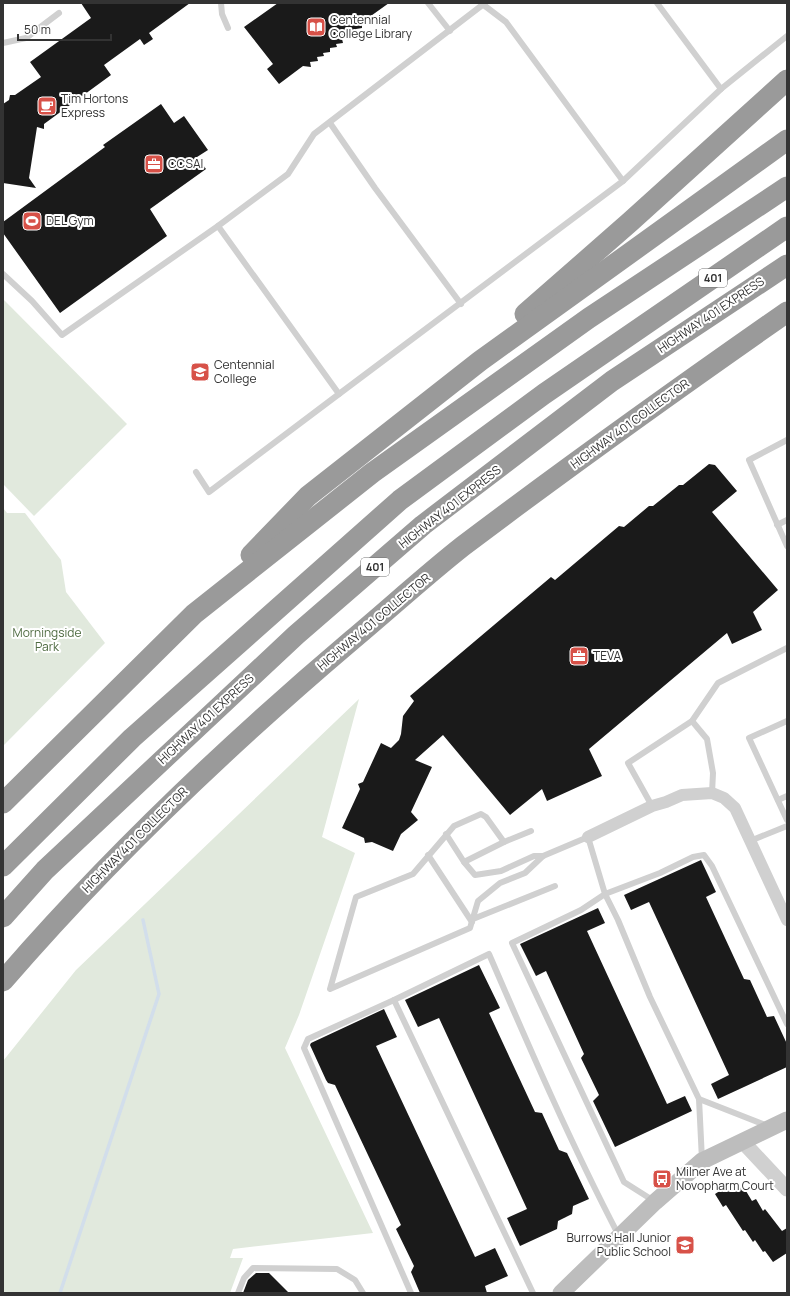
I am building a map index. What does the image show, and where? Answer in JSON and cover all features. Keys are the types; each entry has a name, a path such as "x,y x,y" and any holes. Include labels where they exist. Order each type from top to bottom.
{"highway":[{"path":"480,361 512,325 630,222 787,80"},
{"path":"3,804 194,614 308,496 480,361 787,140"},
{"path":"194,614 372,473 589,318 787,187"},
{"name":"401","path":"3,866 132,738 400,500 544,394 787,227"},
{"name":"HIGHWAY 401 EXPRESS","path":"3,917 45,870 290,640 423,525 612,382 787,265"},
{"name":"HIGHWAY 401 COLLECTOR","path":"3,981 57,918 125,848 271,709 461,548 698,374 787,312"},
{"path":"698,374 787,329"}],"main road":[{"path":"561,1293 655,1202 702,1161 780,1124"}],"street":[{"path":"588,837 652,806 682,795 712,793 724,798 734,808 787,920"},
{"path":"743,1142 787,1189"}],"lane":[{"path":"222,3 222,14 228,28"},
{"path":"428,3 450,31"},
{"path":"658,3 720,89"},
{"path":"3,274 32,302 62,335 218,226 288,174 310,138 483,4 506,22 623,181"},
{"path":"3,43 26,38 59,13"},
{"path":"196,472 209,492 623,181 720,89 787,36"},
{"path":"330,123 397,219 461,304"},
{"path":"218,226 339,394"},
{"path":"787,440 749,460 787,546"},
{"path":"777,525 787,520"},
{"path":"652,806 628,764 692,721 718,683 787,648"},
{"path":"692,721 707,739 713,773 712,793"},
{"path":"787,721 749,738 787,820"},
{"path":"778,800 787,796"},
{"path":"504,842 486,817 481,814 454,826 413,874 356,897 330,989 470,928 478,901 500,883 525,873 543,856 588,837 605,894 618,920 650,997 699,1099 702,1161"},
{"path":"750,840 787,826"},
{"path":"464,862 530,831"},
{"path":"446,834 464,862 475,875 501,871 534,856 543,856"},
{"path":"428,855 473,921"},
{"path":"655,1202 624,1182 512,943 582,910 605,894 660,873 693,857 704,855 712,866 787,1024"},
{"path":"473,921 555,886"},
{"path":"411,1293 304,1048 308,1039 394,1000 489,954 594,1188 620,1237"},
{"path":"394,1000 533,1293"},
{"path":"699,1099 780,1124"},
{"path":"238,1293 244,1278 253,1268 337,1269 355,1280 363,1293"}],"green space":[{"path":"3,299 127,424 34,516 3,484"},
{"name":"Morningside Park","path":"3,508 7,513 25,513 61,560 66,592 105,643 3,746"},
{"path":"359,699 322,837 355,853 299,1015 285,1048 373,1233 233,1249 230,1258 243,1258 230,1293 3,1293 3,1061 76,970"}],"building":[{"path":"81,3 190,3 149,33 153,39 144,45 140,39 104,65 111,75 44,124 44,129 37,127 29,178 36,188 3,183 3,104 9,100 10,95 15,95 41,77 30,62 91,18"},
{"path":"278,3 389,3 368,18 369,23 362,24 362,28 356,29 356,33 349,34 350,38 342,39 343,43 336,44 337,47 330,48 330,52 323,53 324,56 317,57 318,61 310,62 311,67 303,66 279,84 267,69 273,64 244,27"},
{"path":"161,104 174,123 184,116 208,150 197,157 206,169 150,209 167,236 60,313 3,233 3,222 105,147 103,145"},
{"name":"TEVA","path":"709,464 715,465 737,491 712,512 778,590 753,612 762,630 732,644 727,633 589,749 602,776 547,801 542,789 510,815 443,735 415,760 432,767 411,812 418,820 401,834 393,851 372,842 365,843 364,838 342,828 360,789 358,784 363,782 381,743 391,748 399,740 403,716 414,701 410,696 551,577 555,580 619,526 624,527 649,506 653,506 679,485 683,485"},
{"path":"701,860 716,892 706,897 744,979 750,980 767,1017 774,1016 787,1044 787,1067 718,1099 711,1084 729,1075 649,902 631,910 624,895"},
{"path":"598,908 605,923 587,931 667,1104 685,1096 692,1111 615,1147 593,1101 599,1095 581,1058 584,1054 546,971 536,976 520,944"},
{"path":"479,965 500,1008 489,1013 535,1112 542,1113 559,1150 567,1153 589,1199 573,1206 572,1214 558,1221 557,1229 520,1246 507,1218 527,1209 439,1018 418,1027 405,1000"},
{"path":"384,1009 397,1037 376,1046 475,1257 495,1248 508,1276 485,1286 487,1293 420,1293 411,1272 414,1266 396,1229 401,1225 335,1085 328,1083 326,1080 310,1045 311,1043"},
{"path":"729,1185 733,1192 743,1186 752,1201 756,1199 763,1211 765,1209 782,1231 787,1228 787,1253 773,1262 765,1251 763,1252 755,1240 753,1242 745,1230 743,1231 726,1205 723,1207 715,1194"},
{"path":"256,1273 269,1273 289,1293 243,1293 248,1280"}],"waterway":[{"path":"60,1293 159,994 143,920"}],"place":[{"name":"Centennial College Library","path":"316,27"},
{"name":"Tim Hortons Express","path":"47,106"},
{"name":"CCSAI","path":"154,164"},
{"name":"DEL Gym","path":"32,221"},
{"name":"Centennial College","path":"200,372"},
{"name":"TEVA","path":"579,656"},
{"name":"Milner Ave at Novopharm Court","path":"662,1179"},
{"name":"Burrows Hall Junior Public School","path":"685,1245"}]}
